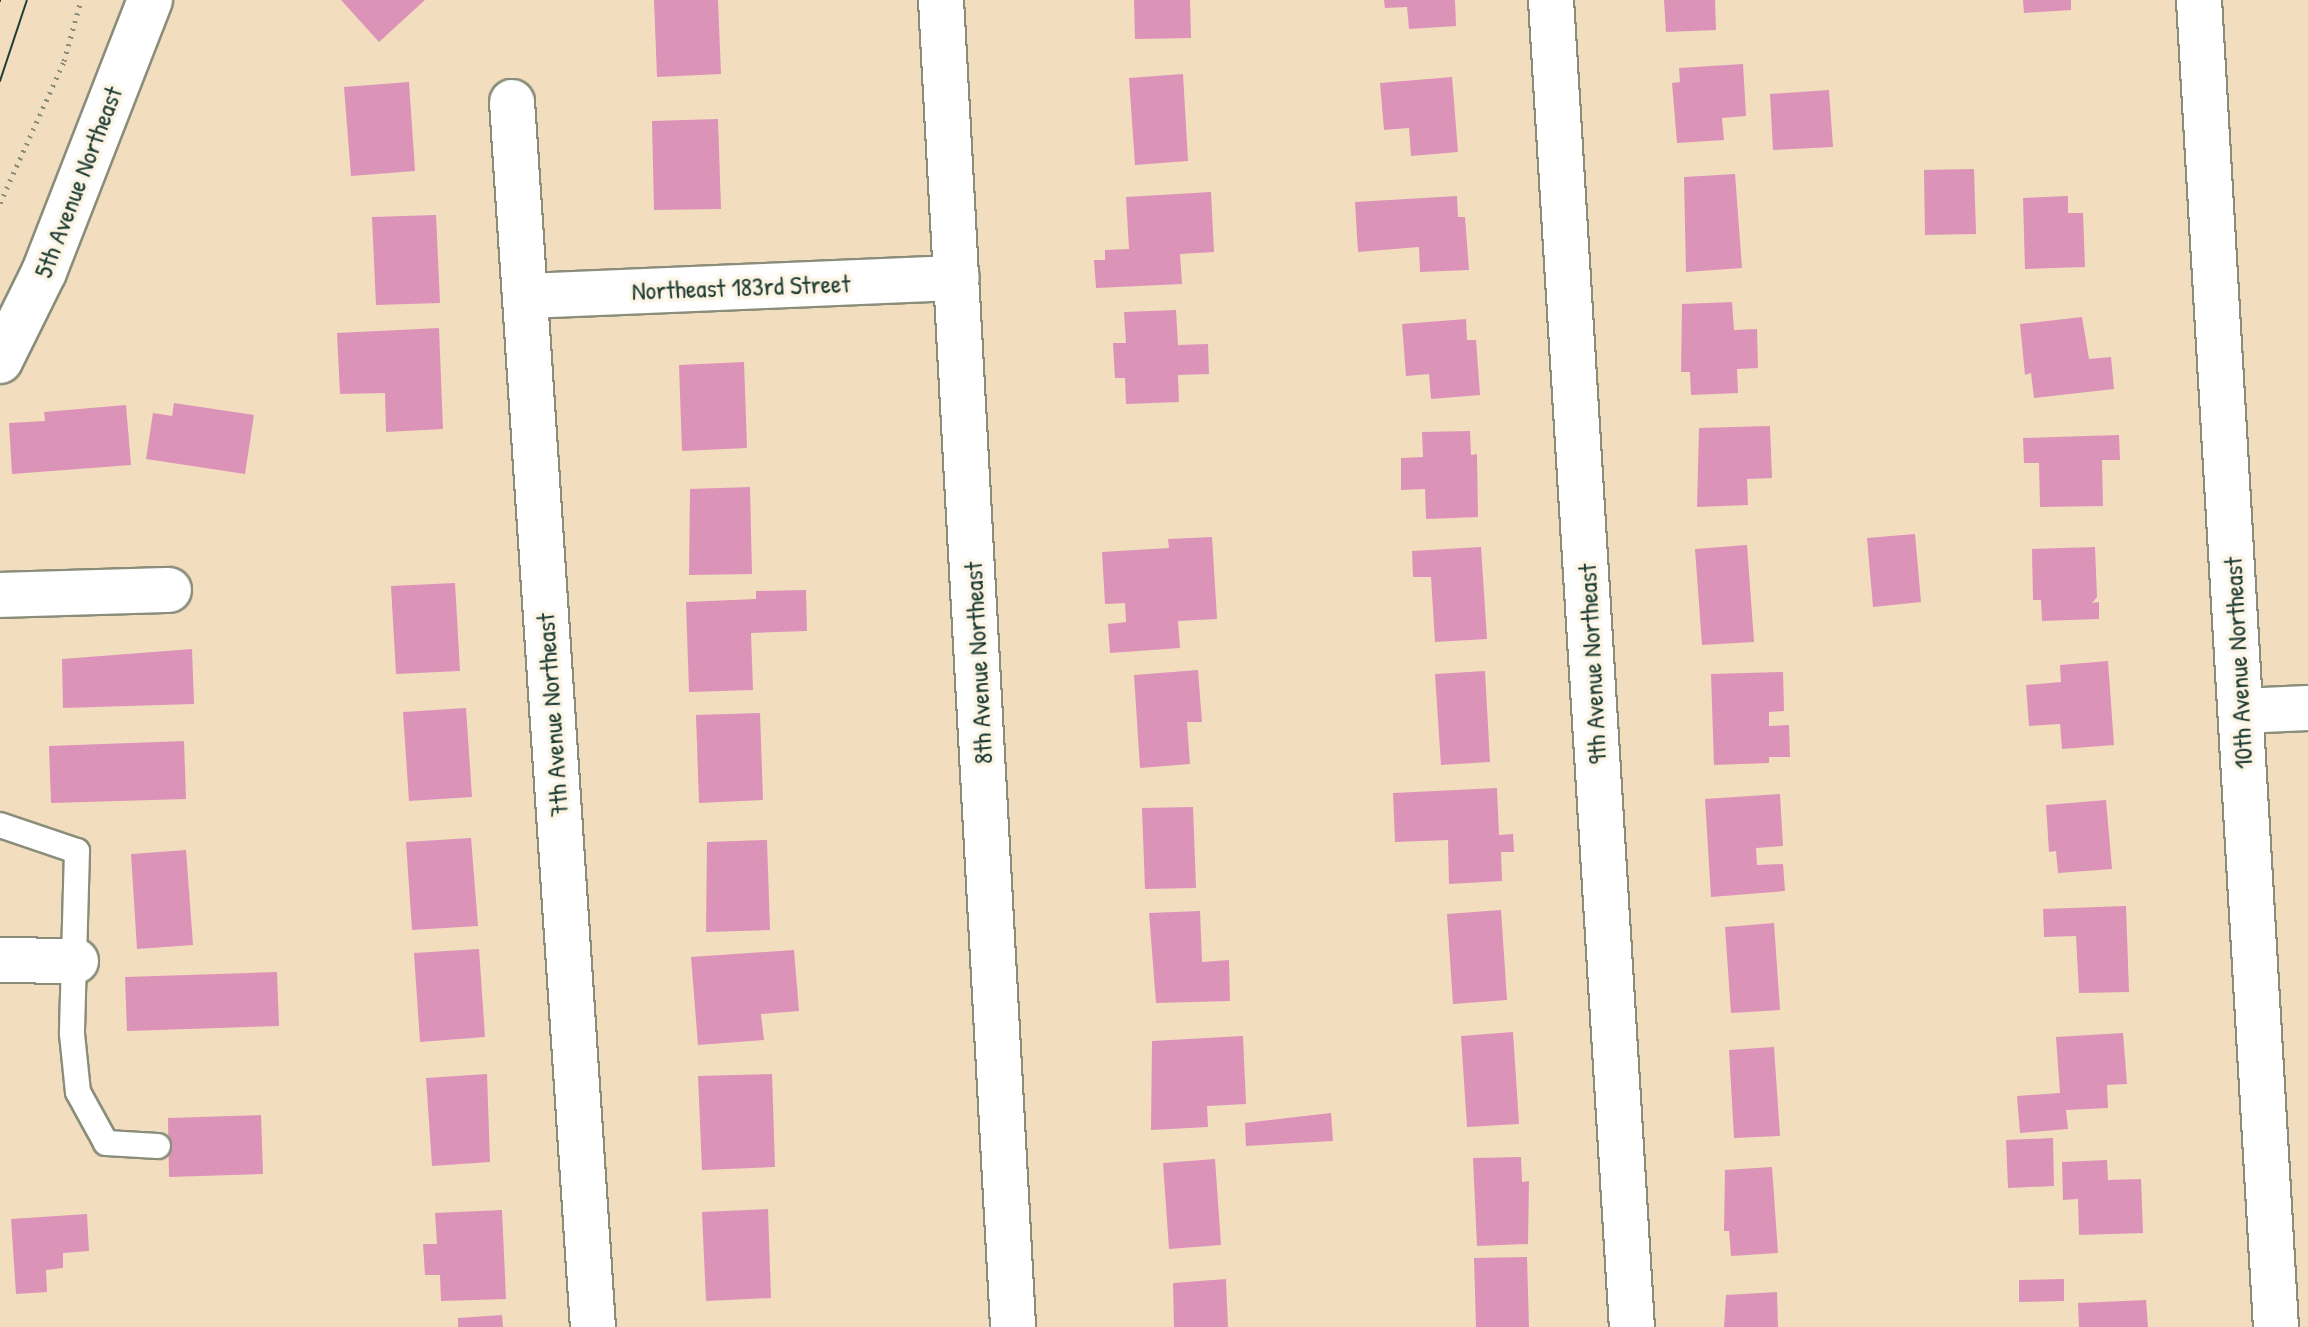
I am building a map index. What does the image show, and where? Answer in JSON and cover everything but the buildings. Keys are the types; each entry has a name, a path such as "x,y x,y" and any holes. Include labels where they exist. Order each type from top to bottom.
{"street":[{"name":"5th Avenue Northeast","path":"0,361 44,272 150,0"},
{"name":"8th Avenue Northeast","path":"941,0 1013,1327"},
{"name":"9th Avenue Northeast","path":"1551,0 1632,1327"},
{"name":"10th Avenue Northeast","path":"2199,0 2276,1327"},
{"name":"7th Avenue Northeast","path":"512,102 593,1327"},
{"name":"Northeast 183rd Street","path":"525,296 957,278"},
{"path":"0,595 169,590"},
{"path":"2241,711 2308,708"},
{"path":"0,960 76,961"}],"lane":[{"path":"0,825 77,851 72,1034 78,1092 106,1143 158,1146"}],"path":[{"path":"0,203 64,61 81,0"}],"tram line":[{"path":"0,81 27,0"}]}
